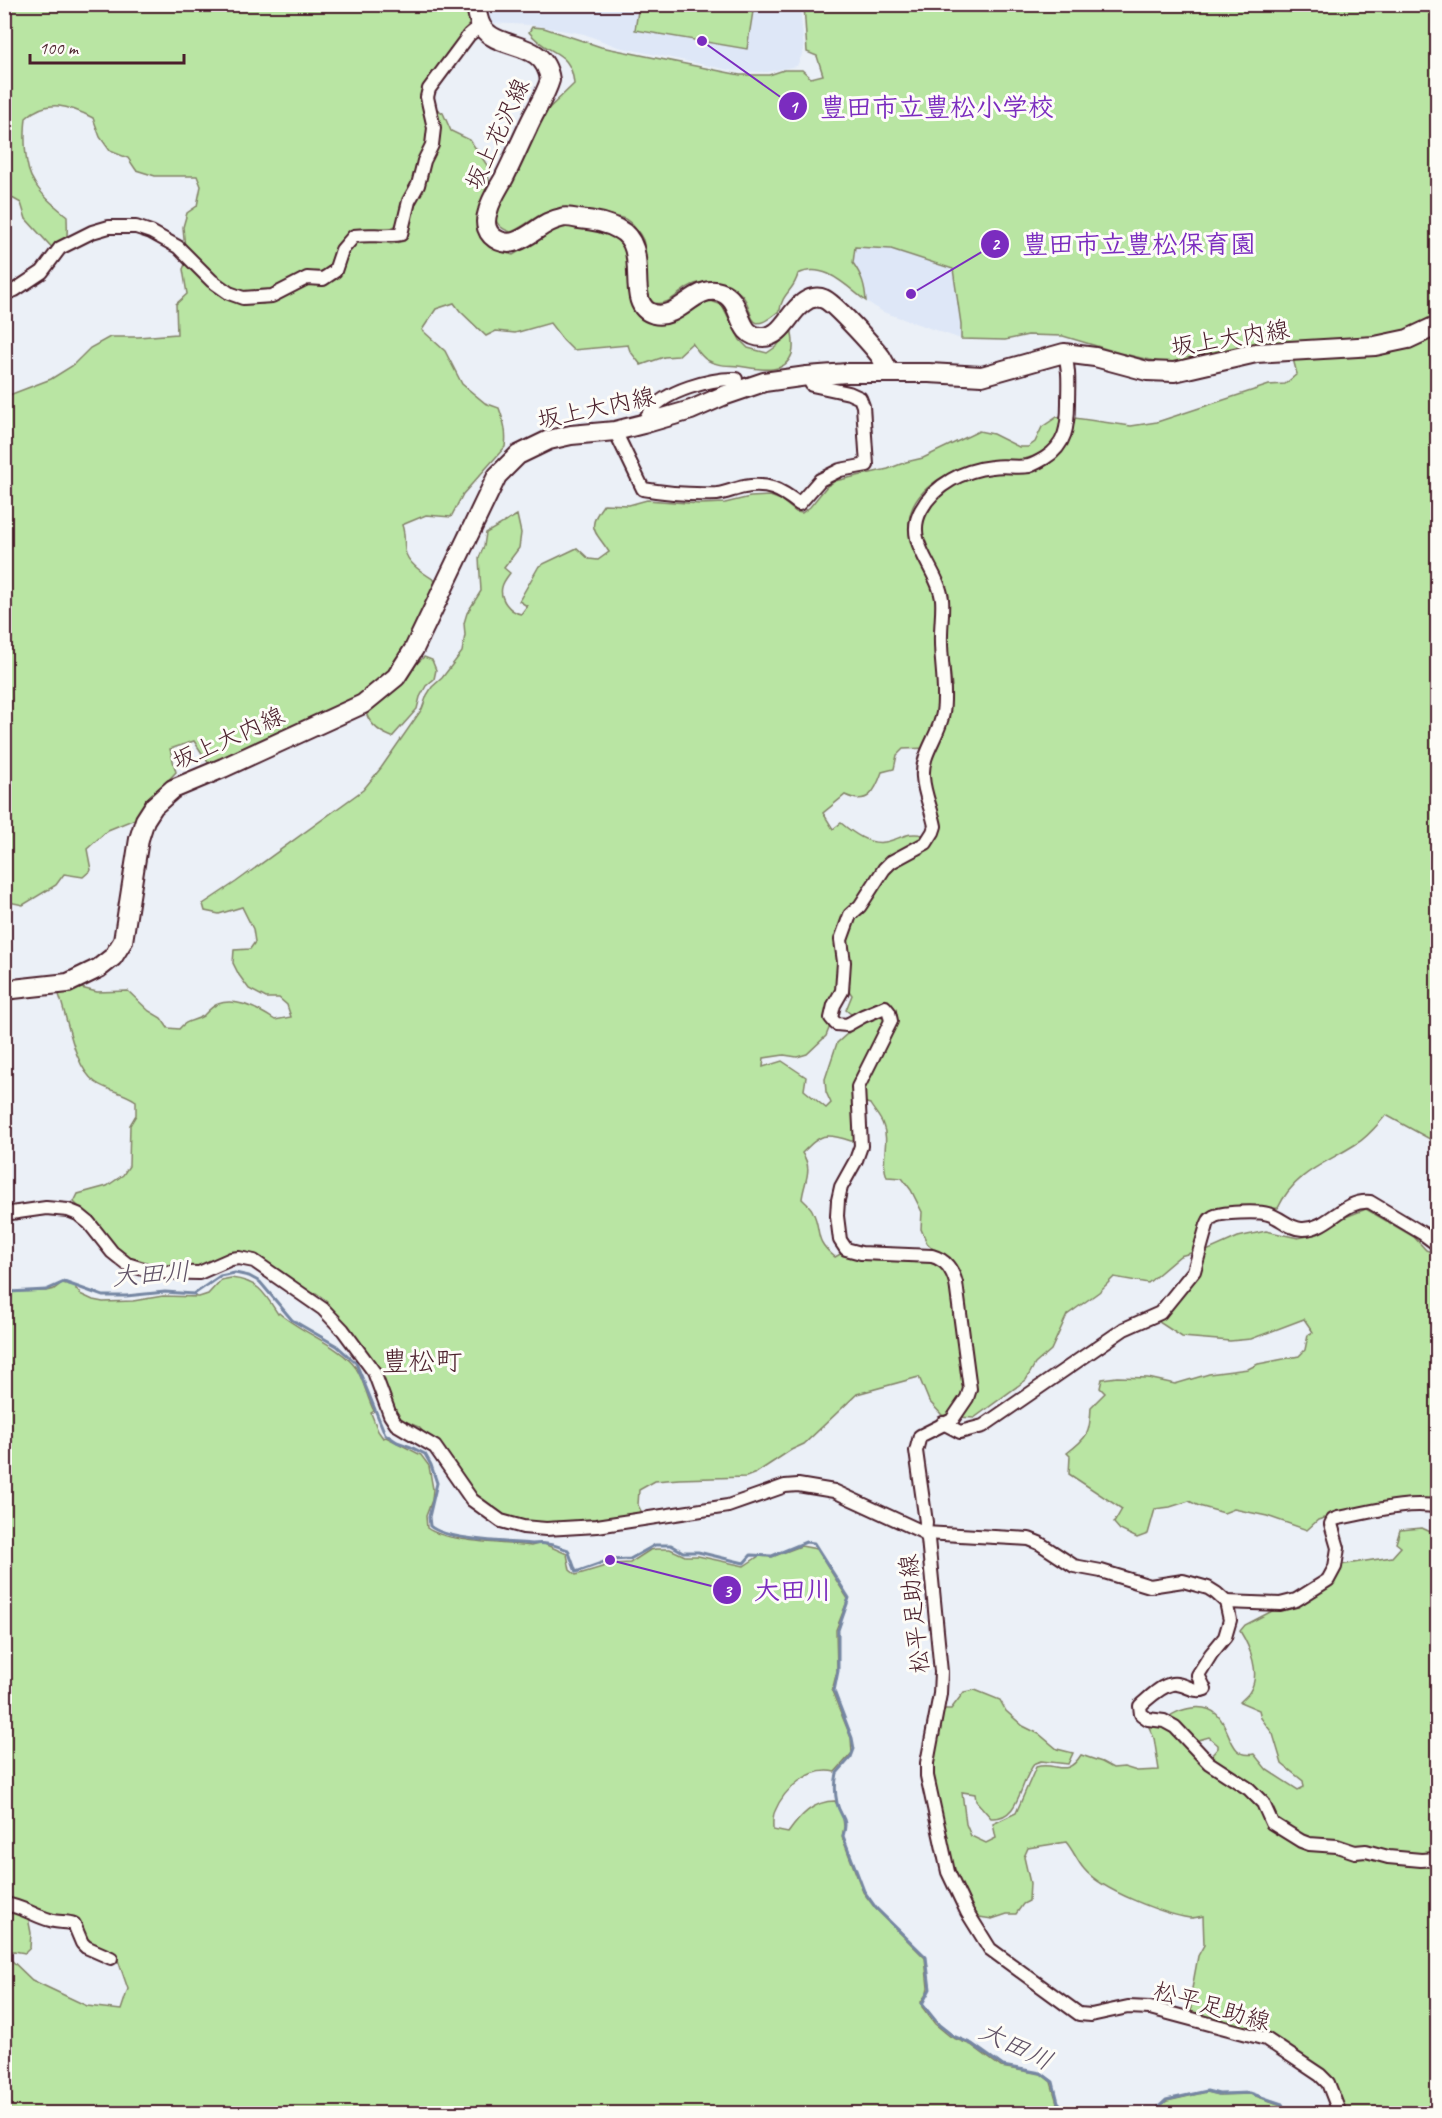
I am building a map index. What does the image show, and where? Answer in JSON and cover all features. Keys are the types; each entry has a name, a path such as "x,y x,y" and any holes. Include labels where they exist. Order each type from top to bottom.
{"main road":[{"path":"476,4 480,26"},
{"name":"坂上花沢線","path":"480,26 495,37 538,56 549,71 550,80 487,212 486,225 490,235 498,241 517,242 543,225 562,217 599,222 620,229 631,240 637,253 638,298 647,311 660,315 671,312 701,293 717,291 724,293 734,302 741,323 746,330 762,338 778,332 795,310 809,298 823,298 835,307 881,358 889,373"},
{"name":"坂上大内線","path":"4,990 68,983 99,968 112,957 123,941 139,838 145,820 154,806 173,789 363,704 396,677 414,649 497,476 513,459 528,448 571,435 615,431 643,424 691,410 764,382 807,376 889,373 982,376 1064,353 1095,357 1146,371 1174,372 1256,353 1375,346 1408,339 1437,325"}],"street":[{"path":"4,294 15,291 42,272 60,248 92,232 109,227 136,227 151,232 178,247 212,281 229,293 243,298 272,296 307,278 323,279 335,271 342,250 354,236 401,234 409,201 418,185 424,161 432,145 434,128 427,97 429,89 469,35 480,26"},
{"name":"松平足助線","path":"1064,353 1068,370 1068,424 1063,440 1054,452 1032,465 993,466 962,475 942,484 920,511 915,532 919,546 937,581 942,597 943,615 940,637 944,689 943,714 938,731 923,762 922,777 935,826 926,843 891,861 884,869 860,906 850,915 842,940 844,962 842,991 834,1005 831,1018 836,1024 847,1025 885,1007 891,1021 858,1087 861,1146 838,1200 840,1240 846,1249 861,1253 941,1258 953,1273 958,1294 970,1389 967,1398 951,1420 920,1436 916,1445 926,1522 925,1533 928,1539 942,1686 927,1757 927,1776 948,1872 978,1932 990,1949 1079,2014 1091,2015 1128,2007 1150,2008 1266,2039 1320,2074 1328,2083 1340,2114"},
{"path":"615,431 643,489 720,494 744,487 762,486 783,491 799,504 820,480 840,470 867,465 863,406 860,398 849,393 812,385 807,376"},
{"path":"643,424 651,410 689,386 717,380 736,379"},
{"path":"943,1424 960,1432 983,1426 1124,1329 1160,1313 1194,1271 1209,1220 1217,1215 1266,1213 1296,1228 1305,1229 1325,1223 1330,1217 1351,1205 1370,1202 1422,1233 1437,1245"},
{"path":"4,1214 46,1208 68,1210 78,1214 89,1223 112,1252 127,1264 153,1272 199,1273 231,1259 254,1261 323,1309 343,1329 374,1372 390,1415 396,1424 435,1447 472,1500 501,1521 523,1527 546,1529 597,1526 728,1506 785,1486 798,1485 834,1491 925,1533 1029,1539 1040,1543 1074,1566 1101,1571 1150,1586 1183,1581 1208,1588 1226,1602 1280,1604 1296,1600 1328,1580 1335,1567 1338,1548 1331,1524 1333,1520 1408,1506 1437,1507"},
{"path":"1226,1602 1230,1620 1225,1637 1198,1675 1205,1689 1200,1691 1181,1684 1170,1684 1143,1703 1140,1707 1142,1714 1148,1719 1164,1721 1175,1727 1209,1763 1249,1789 1263,1803 1276,1826 1301,1841 1315,1845 1337,1846 1355,1852 1366,1851 1388,1857 1437,1859"},
{"path":"4,1904 20,1907 49,1920 74,1924 82,1944 94,1952 111,1958"}],"shaded area":[{"path":"482,5 800,5 804,50 797,66 767,72 734,71 618,47 584,34 531,25 488,23"},
{"path":"855,247 891,249 953,269 961,339 883,312 866,301 865,286 853,263"}],"green space":[{"path":"5,5 471,5 470,23 428,79 425,91 432,134 415,183 402,206 395,226 390,229 359,229 349,232 337,245 327,272 277,290 250,293 237,292 227,287 185,249 183,227 187,213 197,206 201,186 197,176 155,176 136,170 128,158 110,151 100,137 93,118 67,107 50,106 34,112 26,118 25,133 28,168 31,176 37,187 53,205 67,216 67,237 61,250 57,253 26,219 21,203 5,194"},
{"path":"639,5 754,5 747,49 635,30"},
{"path":"804,5 1437,5 1437,320 1406,334 1171,365 1063,336 1028,335 1005,340 961,339 953,269 891,249 855,247 853,263 859,272 866,301 834,277 826,273 808,271 798,274 780,310 761,323 753,319 746,300 739,292 708,282 689,286 662,303 653,303 647,289 643,240 636,228 625,219 598,213 564,210 547,212 511,232 497,223 495,213 542,115 574,84 568,64 558,54 536,40 529,32 532,27 544,28 601,47 740,75 769,75 784,70 802,70 811,78 823,75 817,56 807,52"},
{"path":"432,106 443,113 451,131 470,140 487,165 489,181 484,200 487,236 502,252 513,255 554,226 581,222 623,238 640,312 708,300 722,305 740,340 748,348 767,353 777,346 791,326 792,354 783,366 776,368 760,369 722,365 703,357 692,343 678,356 664,357 641,365 628,345 573,350 550,323 515,333 496,331 486,336 454,303 436,309 422,330 445,351 462,384 485,403 499,408 505,427 505,447 463,494 451,517 426,515 402,525 406,555 409,560 436,581 407,647 386,678 358,698 321,719 267,738 211,767 194,741 170,749 176,772 148,802 140,817 108,830 87,849 91,870 83,877 64,874 56,885 23,905 4,901 4,397 51,379 72,366 90,348 110,337 177,334 176,304 187,294 183,269 187,260 243,301 263,304 307,283 328,283 338,277 348,243 374,238 391,244 404,241 414,197 426,179"},
{"path":"1437,330 1437,1143 1386,1115 1360,1141 1302,1177 1285,1196 1278,1208 1220,1211 1198,1251 1180,1256 1148,1283 1114,1277 1099,1292 1067,1315 1051,1350 1035,1364 1026,1380 974,1418 959,1417 968,1404 962,1293 935,1251 927,1243 921,1229 922,1212 911,1190 902,1178 887,1177 884,1164 886,1138 883,1125 870,1104 860,1101 860,1088 893,1011 863,1011 851,1014 846,1010 852,995 847,988 844,942 850,922 885,872 935,839 927,768 947,689 952,686 947,642 946,588 942,575 922,542 920,528 923,516 938,496 959,482 983,473 1032,469 1053,461 1068,441 1075,418 1131,426 1157,422 1269,385 1285,384 1297,374 1292,355"},
{"path":"1057,417 1062,418 1058,433 1050,445 1039,454 1020,460 979,462 952,472 928,487 912,509 909,532 915,552 936,600 939,712 927,748 903,749 897,755 894,769 882,772 870,795 860,799 845,795 823,813 833,829 841,823 856,834 873,842 885,842 913,834 923,835 920,842 905,849 855,908 849,909 840,976 826,1036 807,1054 797,1057 784,1055 764,1058 763,1067 782,1061 806,1077 804,1090 826,1108 831,1103 826,1092 825,1079 837,1043 856,1026 879,1017 887,1019 863,1068 857,1137 851,1141 835,1136 824,1136 802,1153 808,1170 802,1199 812,1210 823,1245 835,1257 844,1252 855,1258 866,1259 871,1256 933,1260 949,1274 967,1390 948,1416 942,1415 929,1401 919,1377 857,1394 804,1444 746,1477 655,1481 639,1490 638,1505 642,1513 567,1525 520,1521 496,1512 475,1495 419,1427 397,1418 326,1307 327,1301 316,1293 308,1294 261,1260 212,1267 175,1269 141,1265 128,1259 114,1248 74,1202 78,1194 107,1186 123,1175 129,1166 130,1125 136,1115 136,1101 100,1085 88,1075 76,1053 58,992 77,987 97,992 128,991 149,1011 161,1018 168,1028 179,1029 187,1022 203,1016 216,1005 225,1002 240,1003 275,1020 291,1017 287,1005 279,998 266,998 249,989 233,963 234,950 250,949 255,942 253,929 242,907 219,914 205,911 203,904 363,790 381,768 422,709 432,687 462,652 467,613 481,591 479,558 486,533 517,515 521,533 519,548 504,568 510,573 503,583 502,596 513,611 521,614 527,606 519,601 539,566 577,548 589,559 598,560 609,552 594,529 595,519 604,504 629,505 647,500 700,504 725,503 750,497 770,496 781,500 796,512 802,513 827,486 835,481 923,458 979,431 993,434 1019,447 1028,447 1035,442 1042,427"},
{"path":"424,657 432,660 436,670 434,679 426,686 417,709 392,737 387,735 371,723 365,709"},
{"path":"1366,1209 1414,1237 1426,1250 1437,1254 1437,1504 1330,1516 1318,1520 1307,1530 1267,1516 1234,1509 1224,1513 1189,1501 1155,1509 1148,1534 1137,1538 1120,1530 1114,1523 1122,1509 1069,1474 1070,1456 1067,1453 1084,1439 1089,1429 1091,1407 1105,1393 1100,1388 1102,1379 1148,1378 1175,1384 1209,1374 1248,1369 1258,1364 1299,1356 1305,1350 1308,1335 1313,1332 1304,1319 1251,1339 1230,1341 1182,1337 1159,1322 1204,1252 1238,1237 1266,1231 1298,1238 1318,1234 1343,1218"},
{"path":"231,1278 254,1285 264,1294 278,1314 331,1346 356,1368 374,1411 371,1413 383,1438 386,1437 421,1455 429,1466 433,1489 426,1516 427,1528 436,1533 492,1543 531,1546 542,1543 567,1554 570,1570 576,1575 612,1564 630,1563 650,1550 656,1549 670,1549 685,1556 698,1556 744,1566 759,1556 772,1557 801,1546 817,1549 848,1599 836,1630 837,1671 832,1691 851,1738 852,1753 835,1772 816,1772 791,1787 775,1811 773,1830 788,1833 808,1811 820,1804 835,1801 843,1817 842,1837 863,1892 875,1908 925,1958 928,1988 921,2002 922,2007 935,2024 951,2037 971,2045 1001,2067 1041,2074 1051,2082 1057,2103 1066,2113 5,2114 5,1906 27,1912 31,1933 30,1948 25,1953 14,1951 7,1952 6,1955 32,1980 87,2006 121,2010 128,1989 118,1960 110,1954 88,1946 79,1929 5,1902 5,1301 10,1292 46,1291 62,1283 76,1286 80,1294 103,1302 133,1301 163,1296 199,1297 208,1294 221,1280"},
{"path":"1422,1528 1437,1535 1437,1855 1428,1857 1317,1842 1278,1824 1211,1756 1218,1745 1209,1737 1195,1741 1166,1719 1175,1713 1192,1708 1206,1709 1216,1714 1222,1722 1236,1749 1243,1754 1254,1754 1267,1770 1298,1790 1304,1787 1303,1781 1282,1764 1273,1734 1261,1718 1259,1710 1240,1702 1253,1684 1254,1669 1253,1661 1240,1631 1245,1625 1278,1608 1340,1565 1392,1557 1401,1547 1396,1543 1400,1530"},
{"path":"975,1690 1000,1700 1006,1711 1023,1726 1039,1734 1057,1749 1073,1753 1068,1764 1041,1761 1035,1763 1014,1806 1001,1817 991,1818 976,1801 975,1794 962,1792 966,1824 971,1836 986,1843 996,1838 993,1824 1016,1813 1036,1767 1065,1768 1076,1762 1081,1755 1113,1768 1124,1767 1137,1771 1159,1770 1154,1738 1148,1725 1153,1723 1162,1724 1261,1804 1303,1844 1437,1861 1437,2113 1344,2113 1335,2087 1266,2036 1191,2014 1191,1994 1198,1956 1204,1945 1203,1916 1190,1918 1178,1916 1118,1893 1092,1877 1066,1842 1028,1848 1024,1857 1030,1883 1029,1901 1023,1904 1016,1914 1007,1914 992,1919 973,1916 950,1868 930,1774 941,1709 951,1709 964,1692"},
{"path":"1207,2092 1219,2095 1250,2094 1281,2105 1286,2113 1152,2113 1167,2101"}],"waterway":[{"name":"大田川","path":"4,1300 9,1292 46,1290 64,1282 103,1296 165,1292 194,1294 220,1276 235,1273 249,1276 260,1282 292,1320 337,1346 356,1363 385,1434 425,1454 437,1483 429,1517 430,1526 438,1531 478,1540 546,1544 559,1547 568,1550 576,1572 610,1560 630,1559 655,1545 671,1545 683,1552 698,1552 744,1563 751,1555 772,1556 806,1542 814,1543 849,1598 838,1630 838,1671 834,1691 854,1749 851,1757 837,1773 836,1799 845,1821 843,1836 864,1891 876,1908 926,1957 930,1989 922,2004 939,2025 953,2036 972,2044 1003,2066 1041,2073 1053,2082 1058,2102 1069,2114"},
{"name":"大田川","path":"1151,2114 1166,2100 1207,2091 1219,2094 1250,2093 1282,2104 1287,2114"}],"place":[{"name":"豊田市立豊松小学校","path":"702,41"},
{"name":"豊田市立豊松保育園","path":"911,294"},
{"name":"大田川","path":"610,1560"}],"district":[{"name":"豊松町","path":"422,1361"}]}
